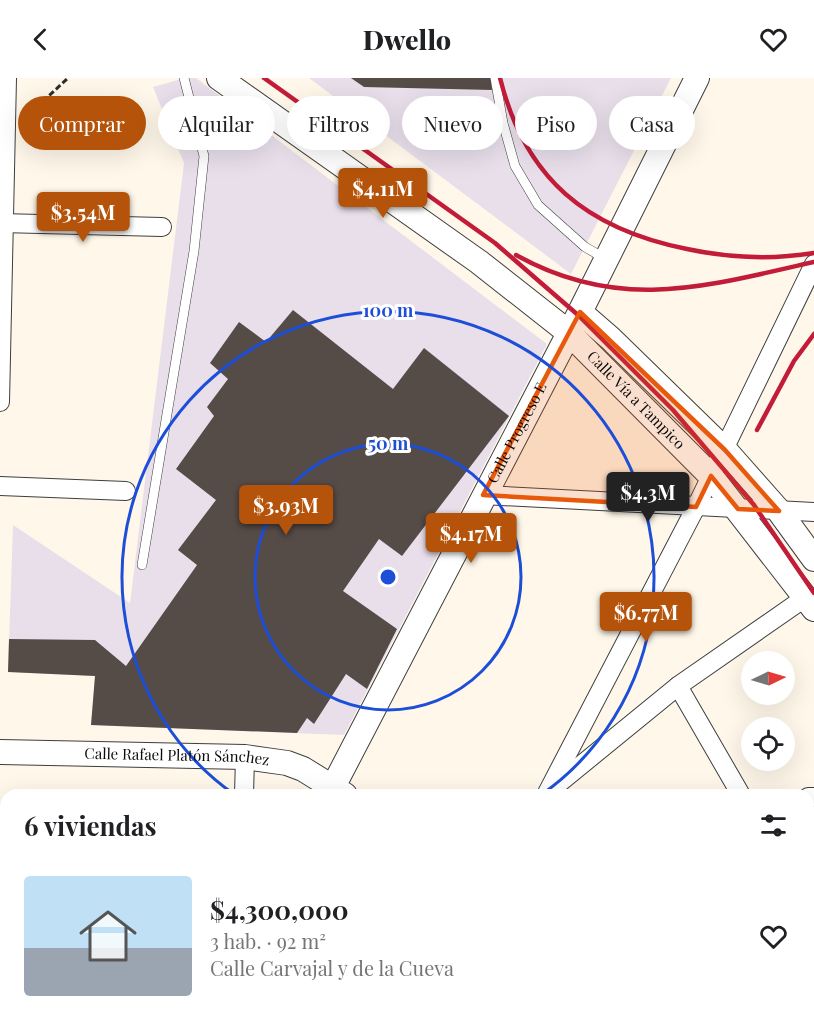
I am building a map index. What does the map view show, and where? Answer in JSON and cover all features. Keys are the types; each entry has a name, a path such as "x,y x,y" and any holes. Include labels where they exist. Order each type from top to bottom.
{"street":[{"path":"0,402 2,223 7,78"},
{"path":"219,78 479,262 574,322"},
{"name":"Calle Progreso E","path":"340,789 483,495 574,322 697,78"},
{"path":"2,223 162,227"},
{"path":"549,789 696,507 810,280 814,264"},
{"name":"Calle Vía a Tampico","path":"574,322 610,338 724,450 779,511 814,559"},
{"name":"Calle Vía a Tampico","path":"574,322 711,476 810,603"},
{"path":"0,486 126,491"},
{"path":"483,495 814,512"},
{"path":"553,789 678,686 810,603"},
{"path":"678,686 738,789"},
{"name":"Calle Rafael Platón Sánchez","path":"0,752 244,757 287,763 335,789"},
{"path":"243,789 244,757"}],"lane":[{"path":"142,565 194,251 204,156 184,78"},
{"path":"495,78 503,123 515,166 538,206 585,247 606,259"}],"path":[{"path":"6,135 68,78"}],"highlighted area":[{"path":"580,312 725,450 779,511 738,509 711,476 696,507 483,495"}],"shaded area":[{"path":"185,78 196,78 220,96 158,96 158,99 153,87"},
{"path":"309,78 671,78 662,96 609,96 609,150 634,150 571,274 405,150 503,150 503,96 402,96 402,148 390,139 390,96 333,96"},
{"path":"275,138 287,147 287,150 291,150 547,344 344,735 91,725 95,676 8,672 13,525 130,603 184,163 179,150 275,150"}],"building":[{"path":"351,78 491,78 492,90 364,87"},
{"path":"293,310 393,389 424,348 509,416 402,556 379,539 343,591 397,629 367,689 346,674 314,724 307,718 297,733 91,725 95,676 8,672 9,639 95,640 126,666 197,565 178,550 216,500 176,469 214,416 207,407 228,379 210,363 239,322 266,342"}],"railway":[{"path":"264,78 495,243 578,315 673,410 754,505 814,593"},
{"path":"500,78 511,114 526,145 544,171 565,194 590,213 619,228 651,240 703,252 766,257 814,253"},
{"path":"516,255 554,273 591,284 628,289 700,286 814,262"},
{"path":"757,430 794,361 814,334"}]}
